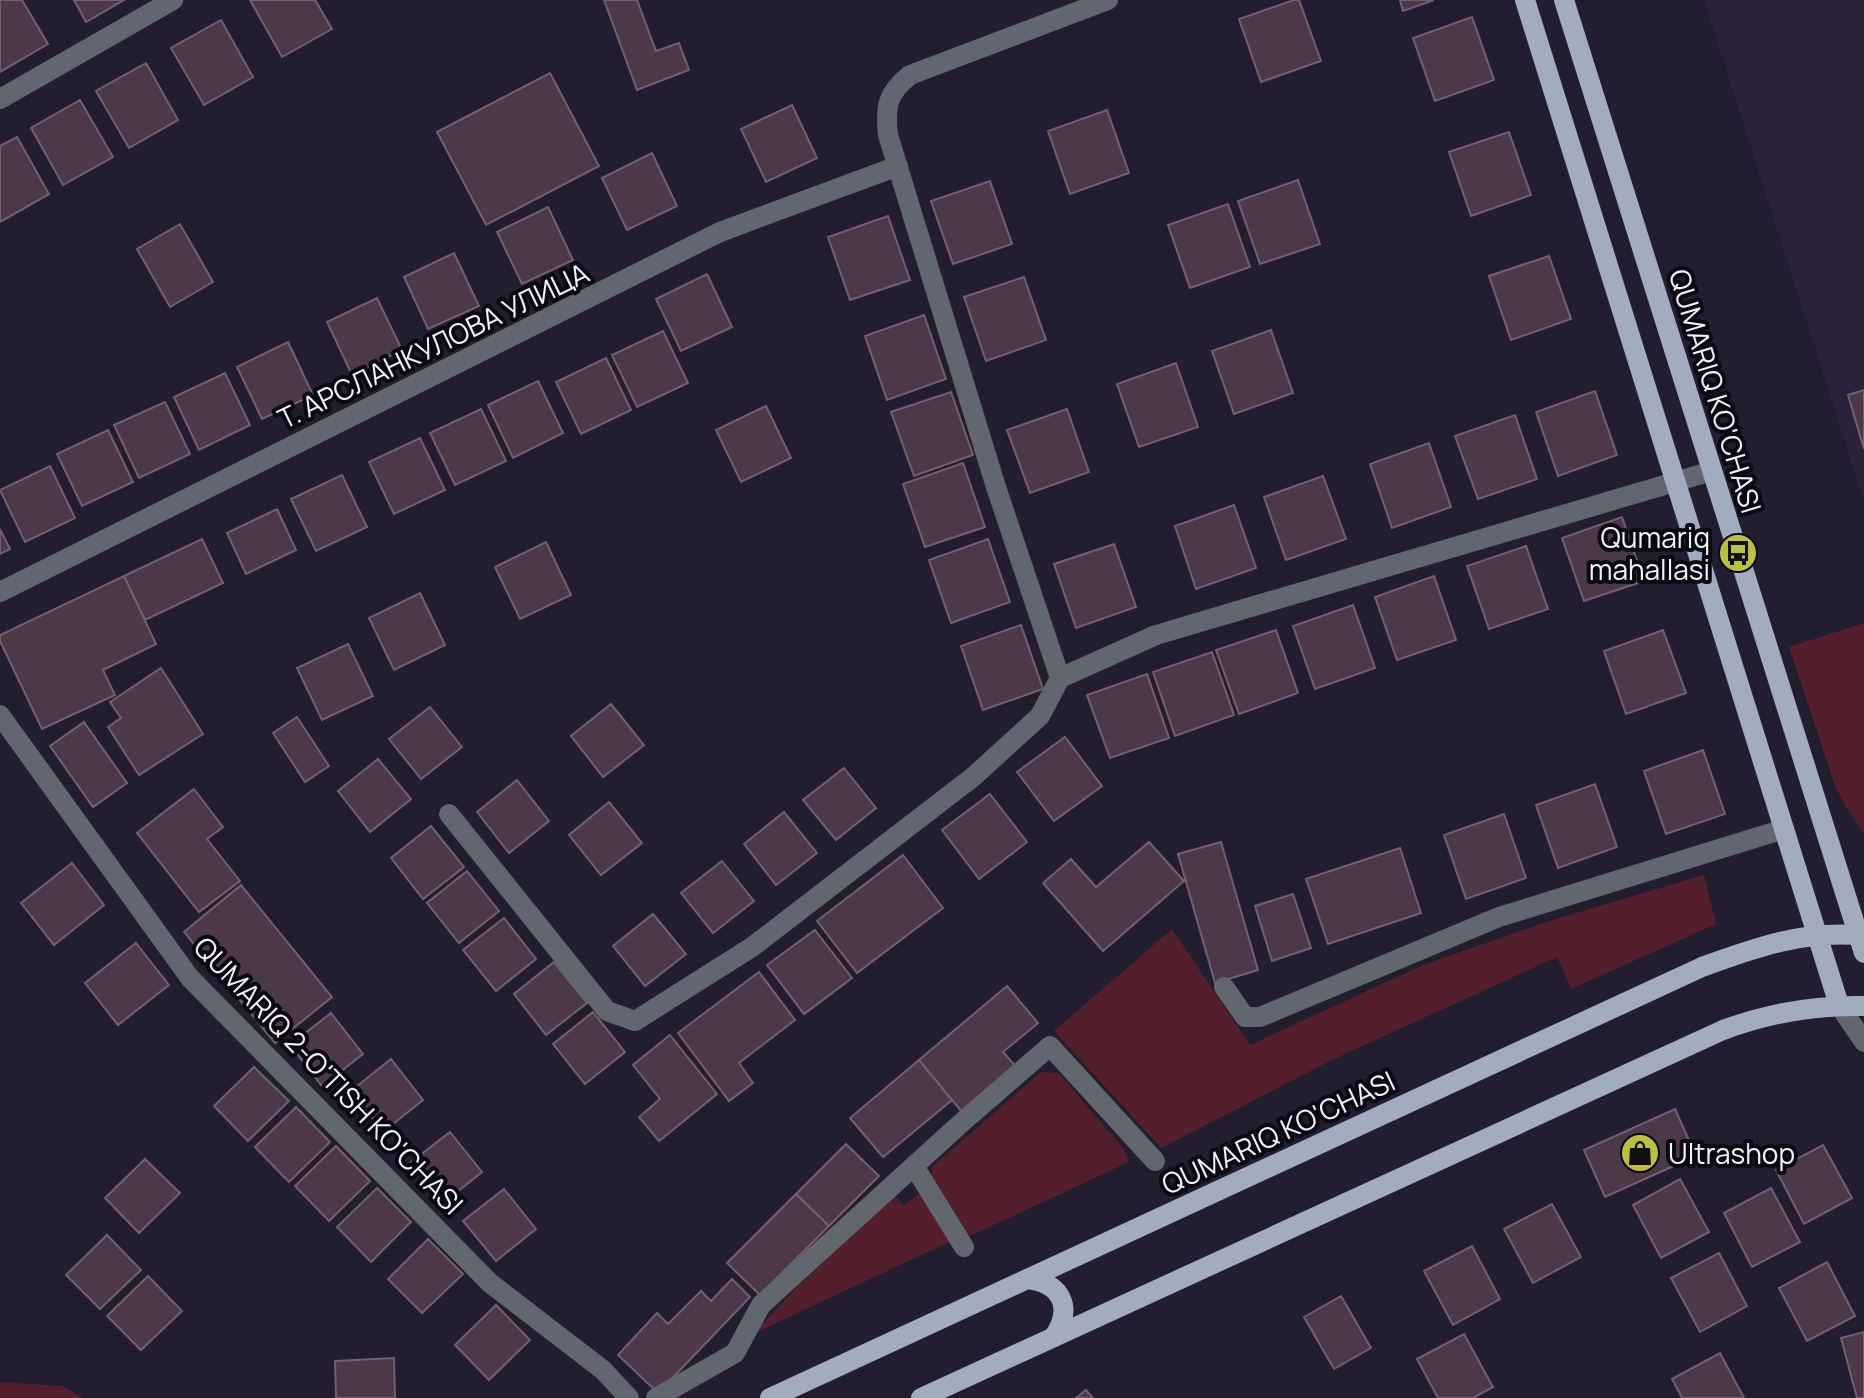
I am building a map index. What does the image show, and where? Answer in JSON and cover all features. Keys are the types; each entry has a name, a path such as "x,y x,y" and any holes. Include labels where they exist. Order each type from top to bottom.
{"main road":[{"path":"1525,0 1839,1005"},
{"name":"QUMARIQ KO'CHASI","path":"770,1398 1702,967 1770,944 1817,936 1862,942 1564,0"},
{"path":"921,1398 1723,1030 1755,1018 1793,1010 1839,1005 1864,1006"},
{"path":"1027,1279 1039,1280 1057,1290 1063,1310 1059,1329 1053,1338"}],"street":[{"path":"0,99 173,0"},
{"path":"1060,678 996,487 888,135 886,119 893,91 910,75 1108,0"},
{"name":"Т. АРСЛАНКУЛОВА УЛИЦА","path":"0,592 720,232 898,166"},
{"path":"449,814 607,1011 635,1021 752,947 973,777 1040,716 1060,678 1156,635 1712,471"},
{"name":"QUMARIQ 2-O'TISH KO'CHASI","path":"0,715 190,978 490,1283 603,1370 629,1398"},
{"path":"1224,987 1245,1017 1260,1017 1499,917 1784,829"},
{"path":"1839,1005 1864,1042"},
{"path":"656,1398 735,1353 761,1305 1050,1046 1155,1161"},
{"path":"914,1166 964,1247"}],"shaded area":[{"path":"1704,0 1864,0 1864,502"},
{"path":"1864,623 1864,834 1835,786 1789,647"},
{"path":"1704,875 1716,924 1571,989 1557,957 1334,1059 1161,1148 1054,1031 1172,929 1250,1045 1423,965 1549,921"},
{"path":"1041,1072 1059,1073 1123,1148 1129,1162 968,1237 932,1179 932,1167"},
{"path":"921,1192 949,1242 753,1334 798,1286 894,1195 904,1205"},
{"path":"2,1382 63,1386 82,1398 0,1398"}],"building":[{"path":"0,0 22,0 48,44 0,72"},
{"path":"74,0 124,0 86,22"},
{"path":"250,0 315,0 332,29 282,57"},
{"path":"604,0 637,0 656,51 679,43 689,70 637,90"},
{"path":"1299,0 1321,61 1261,82 1239,19"},
{"path":"1400,0 1434,0 1403,11"},
{"path":"1472,17 1494,80 1435,101 1413,38"},
{"path":"221,20 253,77 204,105 171,48"},
{"path":"146,63 178,120 129,148 96,91"},
{"path":"550,73 599,166 486,225 437,132"},
{"path":"80,100 113,157 63,185 31,128"},
{"path":"792,105 817,158 766,182 741,129"},
{"path":"1107,110 1129,173 1070,194 1048,131"},
{"path":"1509,132 1531,195 1471,216 1449,152"},
{"path":"17,137 49,194 0,222 0,146"},
{"path":"652,153 677,206 627,230 602,178"},
{"path":"1298,180 1320,244 1260,264 1238,201"},
{"path":"990,181 1012,244 953,264 931,201"},
{"path":"1228,204 1250,267 1190,288 1168,225"},
{"path":"548,207 573,260 522,284 497,232"},
{"path":"888,216 910,280 850,300 828,237"},
{"path":"180,224 213,282 170,307 137,249"},
{"path":"454,253 479,306 428,329 404,277"},
{"path":"1549,256 1571,319 1511,340 1489,276"},
{"path":"707,274 732,327 681,351 656,299"},
{"path":"1024,277 1046,340 986,361 964,297"},
{"path":"377,298 402,350 352,375 327,322"},
{"path":"924,315 946,379 887,400 865,336"},
{"path":"1271,330 1293,393 1234,414 1212,351"},
{"path":"663,331 688,383 637,407 612,355"},
{"path":"288,342 313,395 262,419 237,367"},
{"path":"606,358 631,410 581,434 556,382"},
{"path":"1176,363 1198,427 1139,447 1117,384"},
{"path":"225,373 250,425 199,450 174,397"},
{"path":"538,381 563,433 513,458 488,405"},
{"path":"1864,390 1864,449 1848,395"},
{"path":"1595,391 1617,455 1558,476 1536,412"},
{"path":"951,392 973,455 914,476 891,412"},
{"path":"165,402 190,454 139,478 114,425"},
{"path":"766,406 791,458 741,482 716,430"},
{"path":"481,409 506,461 455,485 430,433"},
{"path":"1067,409 1089,472 1030,493 1007,430"},
{"path":"1515,415 1537,479 1478,499 1455,436"},
{"path":"108,430 133,482 82,506 57,454"},
{"path":"420,438 445,490 394,514 369,462"},
{"path":"1429,443 1451,507 1392,528 1370,464"},
{"path":"963,463 985,527 925,547 903,484"},
{"path":"50,466 75,518 25,542 0,490"},
{"path":"342,475 367,527 316,551 291,499"},
{"path":"1323,476 1346,539 1286,560 1264,497"},
{"path":"1234,505 1256,568 1196,589 1175,526"},
{"path":"277,509 296,550 246,574 227,533"},
{"path":"1622,517 1644,581 1584,601 1562,538"},
{"path":"0,529 10,549 0,554"},
{"path":"202,539 223,583 145,620 124,576"},
{"path":"988,539 1010,602 951,623 929,560"},
{"path":"546,542 571,595 520,619 495,567"},
{"path":"1114,544 1136,607 1076,628 1054,564"},
{"path":"1526,546 1548,609 1489,629 1467,566"},
{"path":"124,576 156,644 103,670 115,695 42,729 0,641 0,635"},
{"path":"1434,576 1456,640 1397,660 1375,597"},
{"path":"420,593 445,645 394,670 369,618"},
{"path":"1353,605 1375,668 1315,689 1293,626"},
{"path":"1021,625 1043,689 983,710 961,646"},
{"path":"1276,630 1298,693 1239,714 1216,650"},
{"path":"1663,630 1686,693 1626,714 1604,651"},
{"path":"348,644 373,696 322,720 297,668"},
{"path":"1212,652 1234,715 1175,736 1153,672"},
{"path":"161,668 203,734 139,775 108,727 121,718 110,702"},
{"path":"1147,674 1169,738 1110,758 1087,695"},
{"path":"611,704 644,745 603,777 571,736"},
{"path":"430,707 462,747 421,779 389,739"},
{"path":"297,717 329,766 305,782 273,733"},
{"path":"84,722 127,783 93,807 50,746"},
{"path":"1065,737 1102,786 1054,821 1017,772"},
{"path":"1703,750 1725,814 1666,834 1644,771"},
{"path":"378,759 411,799 370,832 338,791"},
{"path":"844,768 876,808 836,840 803,800"},
{"path":"517,780 549,821 509,853 477,812"},
{"path":"1595,784 1617,847 1558,868 1536,805"},
{"path":"194,789 223,827 207,839 240,881 199,912 137,833"},
{"path":"990,794 1027,842 979,879 942,830"},
{"path":"609,802 642,843 601,875 569,835"},
{"path":"784,812 817,853 776,885 744,844"},
{"path":"1504,814 1526,878 1466,899 1444,835"},
{"path":"431,826 464,867 423,899 391,858"},
{"path":"1149,842 1184,881 1103,951 1043,883 1071,859 1096,887"},
{"path":"1221,842 1258,970 1215,983 1178,854"},
{"path":"1400,848 1421,913 1328,944 1306,879"},
{"path":"903,855 943,908 857,973 817,921"},
{"path":"722,861 754,901 713,933 681,893"},
{"path":"72,863 104,905 54,945 21,903"},
{"path":"467,871 499,911 459,943 427,903"},
{"path":"241,885 332,997 275,1043 184,932"},
{"path":"1293,894 1311,948 1272,961 1255,906"},
{"path":"653,914 686,954 645,986 613,946"},
{"path":"504,918 536,959 496,991 463,950"},
{"path":"815,930 852,978 804,1014 767,965"},
{"path":"136,943 169,985 118,1025 85,983"},
{"path":"554,962 587,1003 546,1035 514,994"},
{"path":"759,972 795,1020 739,1063 753,1083 729,1101 678,1033"},
{"path":"1007,986 1038,1023 1003,1052 1016,1067 962,1112 919,1060"},
{"path":"593,1012 625,1052 585,1084 553,1044"},
{"path":"331,1013 363,1054 322,1086 290,1045"},
{"path":"670,1035 717,1094 659,1141 639,1117 660,1099 633,1065"},
{"path":"391,1059 423,1100 383,1132 351,1091"},
{"path":"919,1060 952,1100 883,1157 850,1118"},
{"path":"254,1067 289,1101 248,1141 214,1106"},
{"path":"296,1107 330,1142 289,1182 255,1147"},
{"path":"1675,1109 1696,1156 1605,1197 1584,1150"},
{"path":"450,1132 482,1172 442,1204 410,1163"},
{"path":"846,1144 879,1176 829,1226 796,1194"},
{"path":"1823,1145 1852,1198 1804,1224 1776,1170"},
{"path":"336,1146 370,1181 329,1221 295,1186"},
{"path":"145,1159 180,1193 139,1233 105,1198"},
{"path":"1680,1179 1709,1232 1661,1258 1633,1205"},
{"path":"377,1188 411,1222 371,1262 337,1227"},
{"path":"1771,1188 1800,1242 1752,1267 1724,1213"},
{"path":"504,1189 536,1229 496,1261 463,1221"},
{"path":"796,1194 829,1226 760,1295 727,1263"},
{"path":"1552,1204 1581,1257 1533,1283 1504,1229"},
{"path":"107,1235 141,1270 100,1309 66,1275"},
{"path":"428,1239 463,1274 422,1313 388,1279"},
{"path":"1472,1246 1500,1299 1453,1325 1424,1271"},
{"path":"1719,1253 1747,1306 1700,1332 1671,1278"},
{"path":"1827,1262 1855,1316 1807,1341 1779,1288"},
{"path":"148,1276 182,1311 141,1350 107,1316"},
{"path":"732,1279 750,1297 658,1393 618,1355 657,1313 668,1324 701,1291 711,1301"},
{"path":"1341,1296 1371,1348 1334,1369 1304,1317"},
{"path":"496,1305 530,1340 489,1380 455,1345"},
{"path":"1864,1332 1864,1398 1857,1398 1841,1338"},
{"path":"1464,1334 1493,1387 1473,1398 1438,1398 1417,1359"},
{"path":"1720,1353 1744,1398 1682,1398 1672,1379"},
{"path":"394,1358 395,1398 336,1398 335,1361"},
{"path":"1086,1390 1093,1398 1076,1398"}],"place":[{"name":"Qumariq mahallasi","path":"1738,553"},
{"name":"Ultrashop","path":"1640,1153"}]}
